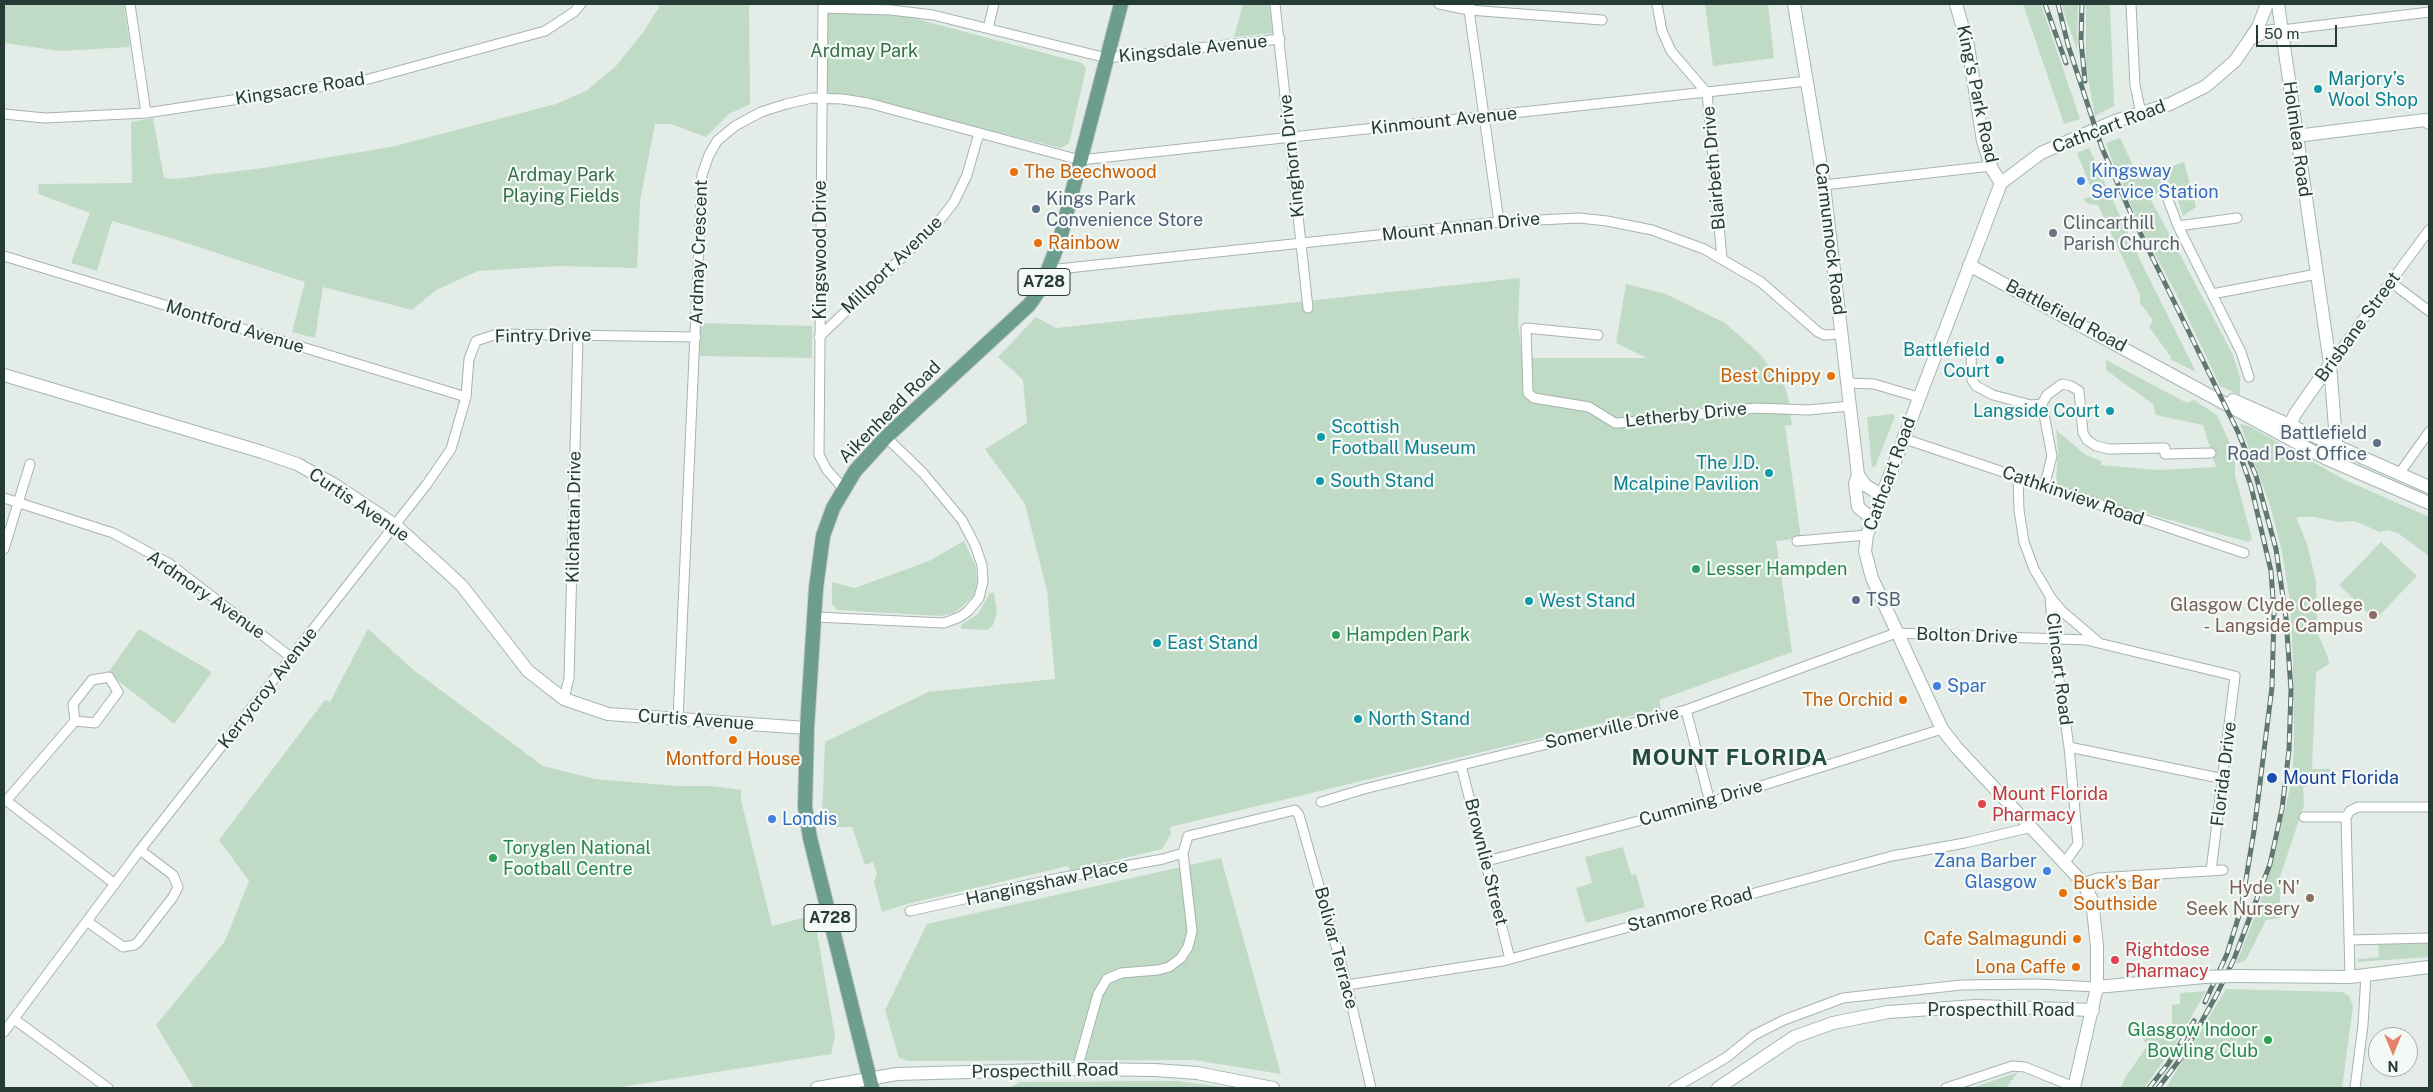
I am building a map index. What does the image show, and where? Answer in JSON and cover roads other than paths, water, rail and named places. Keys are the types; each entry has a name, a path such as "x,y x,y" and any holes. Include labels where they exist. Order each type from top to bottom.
{"main road":[{"name":"Aikenhead Road","path":"870,1084 807,823 805,783 807,728 820,551 828,520 843,488 855,471 886,437 1029,305 1049,270 1060,239 1121,4"}],"street":[{"path":"130,4 146,113"},
{"name":"Kingsacre Road","path":"4,114 45,118 146,113 365,80 545,31 574,12 581,4"},
{"path":"988,28 994,4"},
{"name":"Kinghorn Drive","path":"1275,4 1308,308"},
{"path":"1439,4 1602,20"},
{"name":"Blairbeth Drive","path":"1657,4 1662,31 1671,51 1707,92 1722,258"},
{"name":"Carmunnock Road","path":"1794,4 1824,185 1858,475 1855,484 1858,507 1872,519"},
{"name":"King's Park Road","path":"1956,4 1968,46 1983,141 1991,166 2001,183"},
{"path":"2131,4 2133,60 2141,113"},
{"name":"Cathcart Road","path":"2074,1087 2097,987 2097,946 2092,900 2084,883 1957,748 1942,729 1872,578 1865,551 1867,535 1902,438 2001,183 2041,153 2114,121 2170,104 2206,86 2235,61 2258,27 2268,4"},
{"name":"Holmlea Road","path":"2278,4 2330,364 2335,445"},
{"path":"823,6 912,12 988,28 1106,58"},
{"name":"Kingswood Drive","path":"823,6 819,456 826,470 843,488"},
{"path":"1470,7 1500,222"},
{"path":"2250,39 2265,32 2429,12"},
{"name":"Kingsdale Avenue","path":"1106,58 1280,39"},
{"name":"Kinmount Avenue","path":"1080,160 1808,81"},
{"name":"Ardmay Crescent","path":"678,719 702,175 709,155 717,142 735,126 761,112 786,104 821,98 868,103 1080,160"},
{"path":"2296,136 2426,120 2429,123"},
{"name":"Millport Avenue","path":"819,336 937,224 954,202 967,175 979,133"},
{"path":"1824,185 1991,166"},
{"path":"2167,198 2178,226 2241,352 2249,377"},
{"name":"Mount Annan Drive","path":"1049,270 1500,222 1553,218 1607,220 1669,235 1722,258 1776,293 1818,332 1824,335 1842,334"},
{"path":"2178,226 2237,218"},
{"name":"Brisbane Street","path":"2287,431 2330,364 2392,283 2429,230"},
{"name":"Montford Avenue","path":"4,256 466,397"},
{"name":"Battlefield Road","path":"1969,265 2162,368 2287,431 2320,455 2429,504"},
{"path":"2212,294 2317,274"},
{"path":"2392,283 2429,311"},
{"name":"Letherby Drive","path":"1598,335 1526,328 1528,393 1534,398 1589,407 1615,423 1756,408 1808,410 1850,406"},
{"name":"Fintry Drive","path":"395,525 451,449 466,397 469,359 476,341 497,334 696,337"},
{"name":"Kilchattan Drive","path":"564,698 570,678 578,334"},
{"path":"1971,355 1972,380 1976,386 1993,396 2022,404 2042,404"},
{"name":"Curtis Avenue","path":"4,375 297,464 335,485 395,525 462,586 528,671 564,698 608,714 807,728"},
{"path":"1848,383 1874,384 1918,397"},
{"path":"2044,487 2052,456 2042,404 2054,388 2062,384 2071,386 2079,392 2083,433 2087,440 2096,446 2108,449 2165,448 2165,454 2211,453"},
{"name":"Battlefield Road","path":"2287,431 2335,445 2429,487"},
{"path":"2394,488 2399,474 2429,432"},
{"path":"815,617 944,623 960,617 980,598 983,582 982,566 976,545 962,520 922,473 886,437"},
{"name":"Cathkinview Road","path":"1902,438 2244,553"},
{"path":"2320,455 2335,445"},
{"path":"4,550 30,464"},
{"path":"1858,475 1866,485 1881,495"},
{"name":"Clincart Road","path":"2018,478 2019,510 2024,542 2034,569 2050,596 2053,639 2069,747 2078,844 2065,862"},
{"name":"Ardmory Avenue","path":"4,498 113,533 170,564 292,658"},
{"name":"Kerrycroy Avenue","path":"4,1032 140,850 395,525"},
{"path":"1797,541 1867,535"},
{"name":"Bolton Drive","path":"2050,596 2069,617 2099,642"},
{"name":"Bolton Drive","path":"1896,632 2086,640 2235,676"},
{"name":"Somerville Drive","path":"1321,802 1364,789 1686,710 1896,632"},
{"name":"Florida Drive","path":"2211,871 2224,779 2235,676"},
{"path":"109,677 118,692 96,723 75,721 72,704 92,680 109,677"},
{"path":"1686,710 1710,802"},
{"path":"75,721 5,800 115,884"},
{"name":"Cumming Drive","path":"1487,862 1710,802 1942,729"},
{"path":"2069,747 2224,779"},
{"name":"Brownlie Street","path":"1461,765 1510,959"},
{"path":"2350,977 2346,817 2350,810 2358,807 2429,807"},
{"name":"Bolivar Terrace","path":"1183,853 1188,836 1295,810 1299,815 1347,986 1371,1088"},
{"path":"2304,816 2346,817"},
{"name":"Stanmore Road","path":"1347,986 1510,959 1892,856 1966,843 2032,827"},
{"path":"88,922 123,946 134,945 173,897 178,887 173,874 140,850"},
{"path":"1077,1069 1098,994 1107,979 1121,973 1158,970 1169,967 1181,958 1188,947 1192,930 1183,853"},
{"name":"Hangingshaw Place","path":"910,911 1049,880 1163,859 1183,853"},
{"path":"2084,883 2098,878 2224,870"},
{"path":"2350,940 2429,938"},
{"name":"Prospecthill Road","path":"2097,987 2204,977 2350,977 2429,967"},
{"path":"2355,1088 2363,1025 2366,975"},
{"path":"1674,1088 1727,1057 1754,1035 1784,1020 1842,998 1961,985 2037,984 2097,987"},
{"name":"Prospecthill Road","path":"1718,1088 1794,1037 1833,1023 1888,1012 1976,1006 2093,1010"},
{"path":"14,1019 108,1088"},
{"path":"1946,1088 2012,1066 2025,1067 2074,1087"},
{"name":"Prospecthill Road","path":"817,1088 870,1084 897,1074 1077,1069 1155,1070 1197,1073 1273,1088"}],"railway":[{"path":"2045,4 2066,63"},
{"path":"2058,4 2068,45 2102,148 2132,216 2238,432 2256,476 2276,549 2286,618 2291,690 2289,750 2282,809 2270,864 2234,959 2216,996 2181,1058 2158,1088"},
{"path":"2082,4 2081,41 2085,81"},
{"path":"2205,1002 2227,954 2241,909 2254,831 2272,687 2274,613 2271,571 2251,486 2240,455"},
{"path":"2149,1088 2168,1064 2194,1021"}],"place":[{"name":"Marjory’s Wool Shop","path":"2318,89"},
{"name":"The Beechwood","path":"1014,172"},
{"name":"Kingsway Service Station","path":"2081,181"},
{"name":"Kings Park Convenience Store","path":"1036,209"},
{"name":"Clincarthill Parish Church","path":"2053,233"},
{"name":"Rainbow","path":"1038,243"},
{"name":"Battlefield Court","path":"2000,360"},
{"name":"Best Chippy","path":"1831,376"},
{"name":"Langside Court","path":"2110,411"},
{"name":"Scottish Football Museum","path":"1321,437"},
{"name":"Battlefield Road Post Office","path":"2377,443"},
{"name":"The J.D. Mcalpine Pavilion","path":"1769,473"},
{"name":"South Stand","path":"1320,481"},
{"name":"Lesser Hampden","path":"1696,569"},
{"name":"TSB","path":"1856,600"},
{"name":"West Stand","path":"1529,601"},
{"name":"Glasgow Clyde College - Langside Campus","path":"2373,615"},
{"name":"Hampden Park","path":"1336,635"},
{"name":"East Stand","path":"1157,643"},
{"name":"Spar","path":"1937,686"},
{"name":"The Orchid","path":"1903,700"},
{"name":"North Stand","path":"1358,719"},
{"name":"Montford House","path":"733,740"},
{"name":"Mount Florida","path":"2272,778"},
{"name":"Mount Florida Pharmacy","path":"1982,804"},
{"name":"Londis","path":"772,819"},
{"name":"Toryglen National Football Centre","path":"493,858"},
{"name":"Zana Barber Glasgow","path":"2047,871"},
{"name":"Buck's Bar Southside","path":"2063,893"},
{"name":"Hyde 'N' Seek Nursery","path":"2310,898"},
{"name":"Cafe Salmagundi","path":"2077,939"},
{"name":"Rightdose Pharmacy","path":"2115,960"},
{"name":"Lona Caffe","path":"2076,967"},
{"name":"Glasgow Indoor Bowling Club","path":"2268,1040"}],"district":[{"name":"MOUNT FLORIDA","path":"1730,758"}],"park label":[{"name":"Ardmay Park","path":"864,51"},
{"name":"Ardmay Park Playing Fields","path":"561,185"}]}
